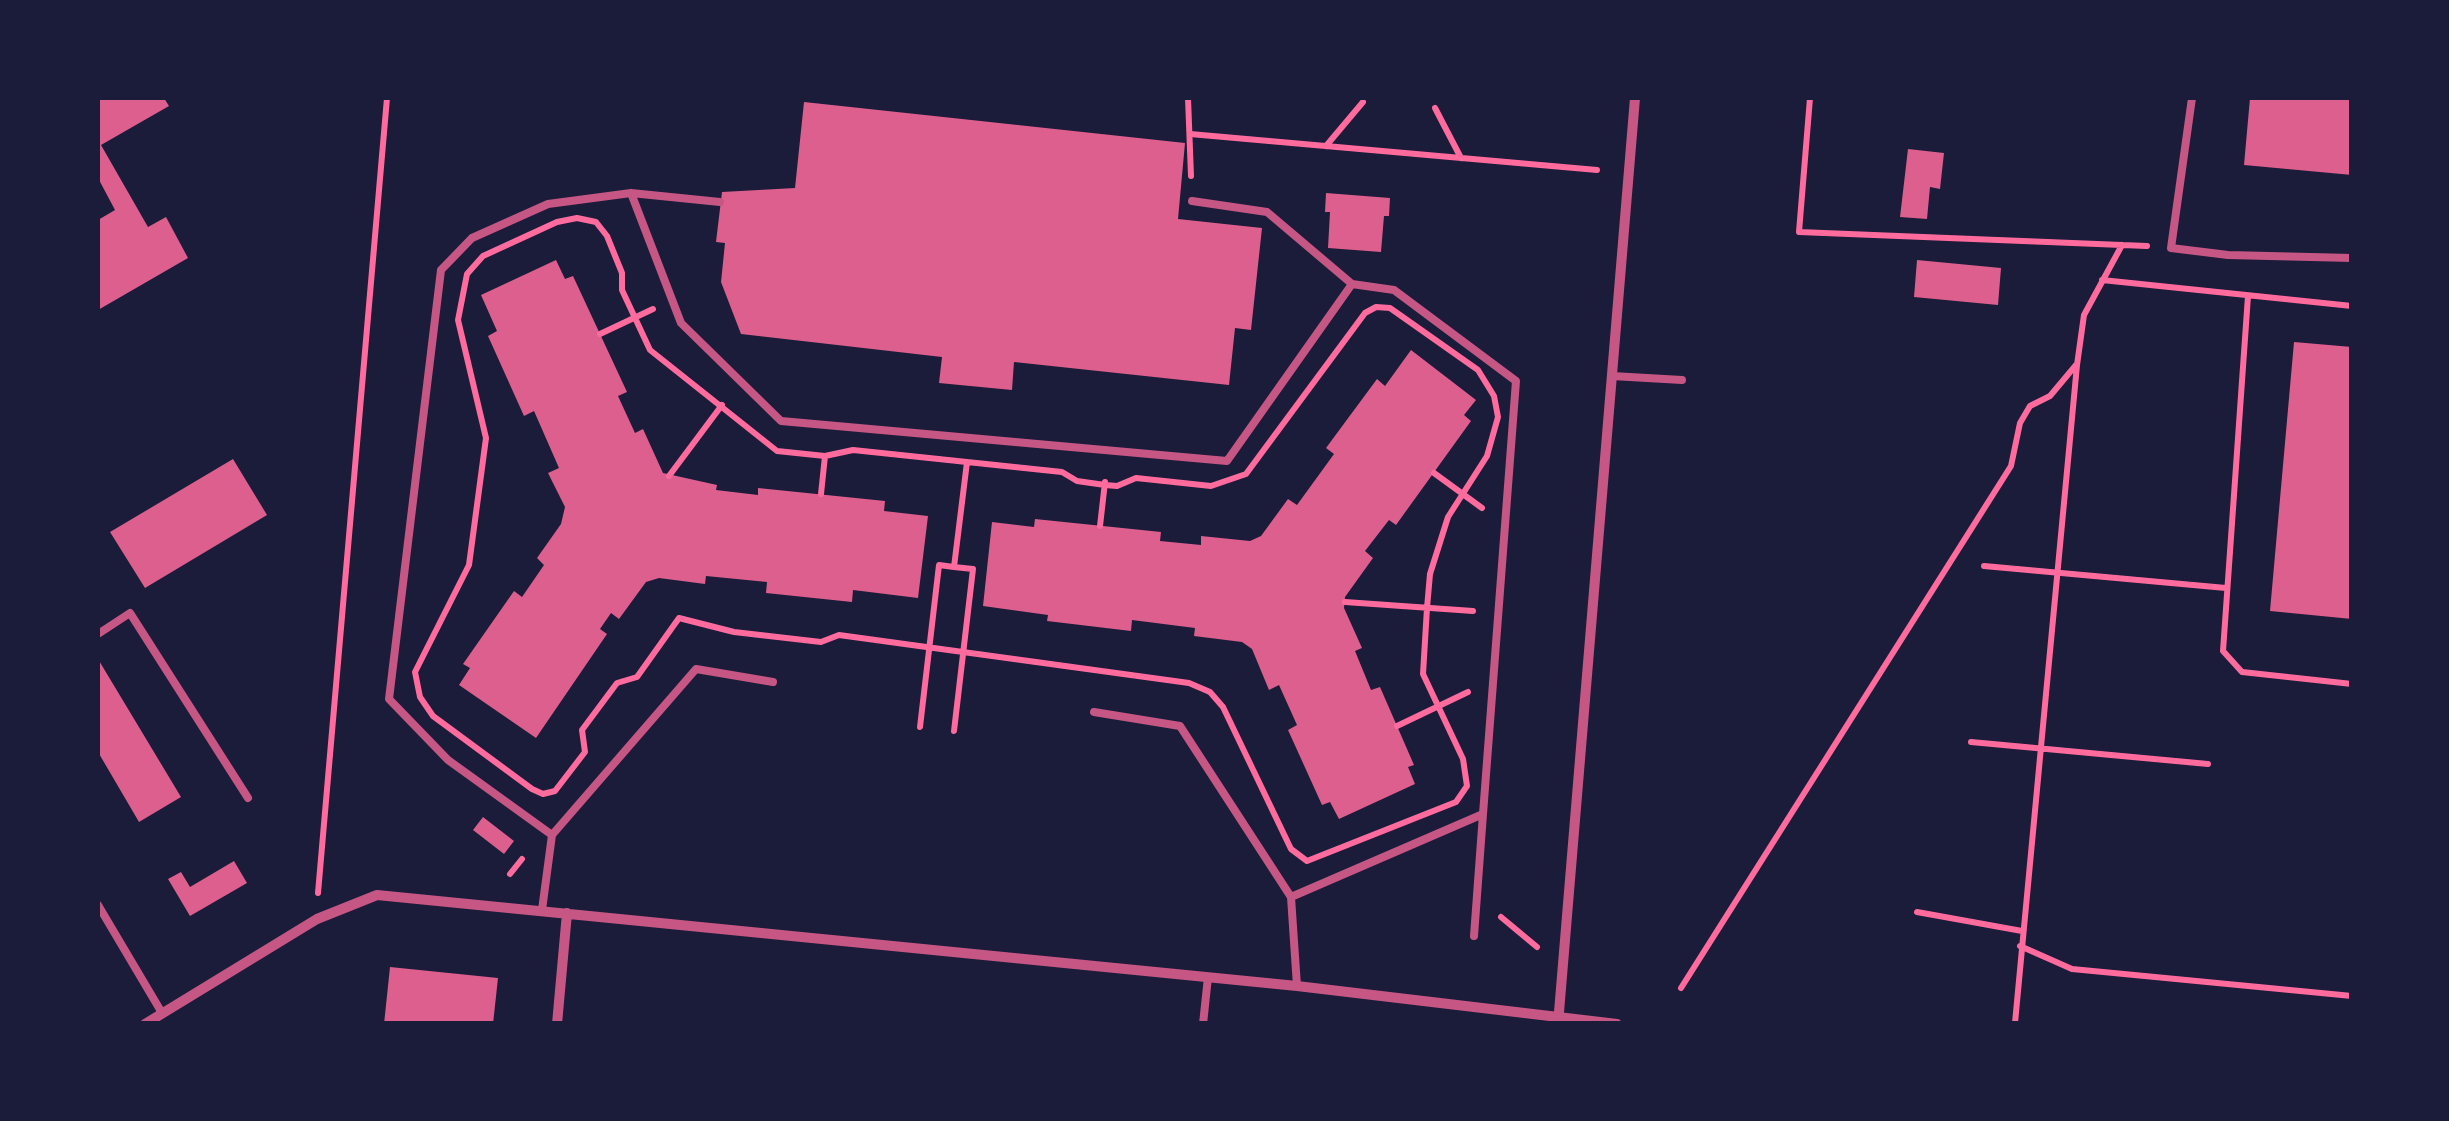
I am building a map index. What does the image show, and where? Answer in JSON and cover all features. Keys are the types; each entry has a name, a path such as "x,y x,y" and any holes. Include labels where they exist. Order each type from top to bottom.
{"street":[{"path":"1558,1020 1635,98"},
{"path":"146,1024 317,919 376,896 1297,986 1617,1024"},
{"path":"557,1024 567,913"}],"lane":[{"path":"2192,98 2171,248 2228,255 2352,258"},
{"path":"631,193 681,323 782,421 1227,462 1352,284"},
{"path":"552,834 448,760 389,700 441,270 472,238 548,204 631,193 720,202"},
{"path":"1192,200 1266,212 1352,284 1394,290 1516,381 1474,936"},
{"path":"1612,376 1682,380"},
{"path":"98,634 130,614 248,798"},
{"path":"542,910 552,834 696,669 773,682"},
{"path":"1094,712 1180,726 1291,898 1297,986"},
{"path":"1291,898 1483,814"},
{"path":"98,904 162,1013"},
{"path":"1204,1024 1208,977"}],"path":[{"path":"317,919 321,821 352,540 387,98"},
{"path":"1188,98 1192,200"},
{"path":"1810,98 1799,232 2171,248"},
{"path":"1326,146 1364,102"},
{"path":"1435,108 1461,158"},
{"path":"1190,134 1597,170"},
{"path":"578,218 596,222 607,236 635,318 650,350 777,451 825,456 853,450 967,461 1062,472 1077,481 1117,486 1136,478 1211,486 1246,474 1365,313 1376,307 1390,308 1478,370 1494,396 1498,417 1487,456 1448,517 1430,574 1427,608 1423,674 1462,759 1467,786 1456,802 1307,860 1291,849 1223,708 1210,692 1188,684 964,650 839,636 821,642 734,632 679,618 638,677 617,683 582,730 585,752 555,790 543,794 434,716 420,697 415,672 469,565 486,438 458,320 467,274 482,256 557,222 578,218"},
{"path":"2016,1022 2020,946 2077,364 2084,315 2122,245"},
{"path":"2102,280 2352,306"},
{"path":"2248,296 2224,650 2242,672 2352,684"},
{"path":"600,334 673,300"},
{"path":"1680,988 2011,466 2020,422 2030,406 2050,396 2077,364"},
{"path":"669,476 740,380"},
{"path":"822,494 829,425"},
{"path":"1100,526 1108,450"},
{"path":"954,567 967,461"},
{"path":"1434,473 1505,524"},
{"path":"920,727 939,565 973,569 954,732"},
{"path":"1984,566 2226,588"},
{"path":"1345,602 1499,612"},
{"path":"1397,726 1493,680"},
{"path":"1971,742 2208,764"},
{"path":"510,874 524,857 522,844"},
{"path":"1477,897 1537,947"},
{"path":"1917,912 2022,931"},
{"path":"2020,946 2072,969 2352,996"}],"building":[{"path":"98,98 164,98 169,106 101,145 148,227 166,217 188,258 98,310 98,220 115,210 98,178"},
{"path":"2250,98 2352,98 2352,175 2244,165"},
{"path":"804,102 1185,143 1178,219 1262,228 1251,330 1235,328 1229,385 1014,362 1012,390 939,383 942,357 741,334 721,282 725,243 716,242 722,192 795,188"},
{"path":"1908,149 1944,153 1940,189 1930,187 1927,219 1900,217"},
{"path":"1326,193 1390,198 1381,252 1328,248 1330,212 1325,212"},
{"path":"556,260 565,279 573,276 627,392 618,396 635,433 643,429 663,473 717,485 716,490 758,495 758,488 885,501 884,511 928,516 918,598 853,590 852,602 766,593 767,582 706,576 705,584 659,578 646,582 619,619 611,613 600,629 607,634 536,738 459,685 470,668 463,664 514,591 522,597 544,565 537,558 561,524 565,507 548,473 559,468 534,411 524,416 488,336 497,331 481,295"},
{"path":"1917,260 2001,268 1998,305 1914,297"},
{"path":"2294,342 2352,347 2352,619 2270,611"},
{"path":"1411,350 1476,400 1464,415 1471,421 1396,525 1389,520 1365,551 1373,558 1345,597 1344,608 1362,648 1355,651 1371,690 1380,687 1414,765 1408,767 1415,784 1339,819 1330,802 1322,805 1288,730 1297,725 1279,685 1269,690 1252,649 1242,642 1194,636 1195,628 1132,620 1131,631 1047,621 1048,615 983,606 992,522 1034,527 1035,519 1161,532 1160,541 1201,545 1201,536 1250,541 1261,536 1288,499 1297,505 1334,454 1326,448 1377,379 1385,386"},
{"path":"233,459 267,515 145,588 110,532"},
{"path":"98,659 181,797 139,822 98,752"},
{"path":"483,817 514,841 504,854 473,830"},
{"path":"234,861 247,883 190,916 168,879 181,872 190,887"},
{"path":"390,967 498,978 493,1024 384,1024"}]}
